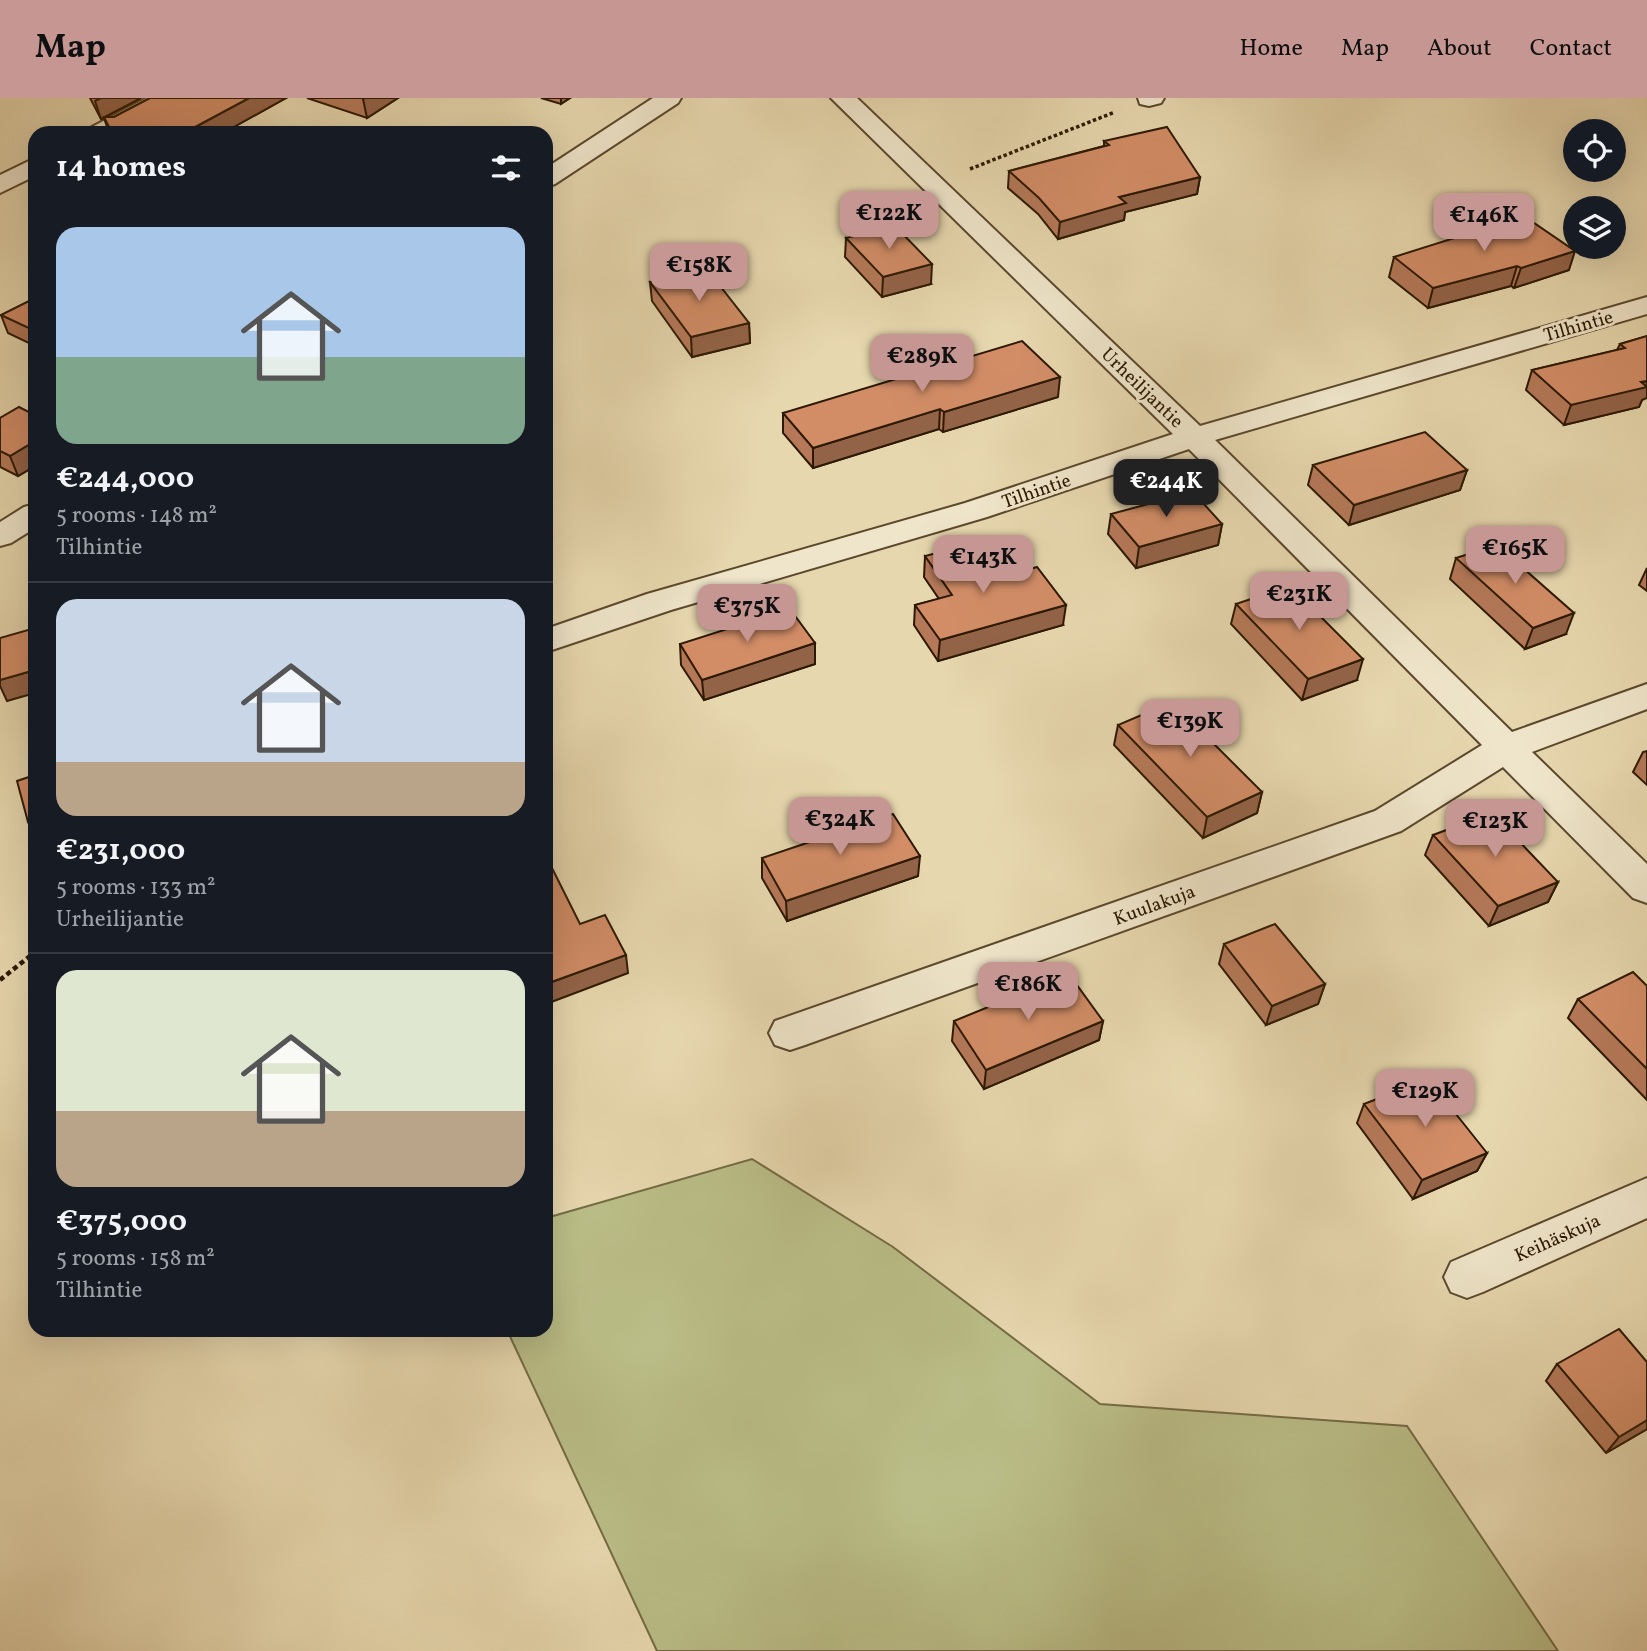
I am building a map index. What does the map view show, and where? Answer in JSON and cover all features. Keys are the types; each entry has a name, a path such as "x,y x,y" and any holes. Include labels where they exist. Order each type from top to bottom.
{"street":[{"path":"112,126 165,98"},
{"path":"553,174 669,98"},
{"name":"Urheilijantie","path":"843,98 1194,437 1647,888"},
{"path":"0,185 28,170"},
{"name":"Tilhintie","path":"553,638 659,602 976,510 1194,437 1647,305"},
{"path":"0,536 28,518"},
{"name":"Kuulakuja","path":"790,1033 1388,821 1505,748 1647,696"},
{"name":"Keihäskuja","path":"1467,1278 1647,1197"}],"path":[{"path":"933,183 1151,99"},
{"path":"0,980 28,957"}],"green space":[{"path":"752,1159 893,1247 1100,1404 1407,1426 1558,1651 657,1651 510,1337 553,1337 553,1216"}],"building":[{"path":"150,98 249,98 197,126 108,126 104,117 114,117"},
{"path":"1167,127 1200,177 1119,197 1126,203 1060,222 1039,198 1009,171 1109,145 1104,141"},
{"path":"1524,216 1563,243 1563,255 1521,268 1517,266 1433,288 1394,257"},
{"path":"895,226 932,264 883,277 846,238"},
{"path":"706,268 749,323 691,337 650,282"},
{"path":"28,302 28,328 1,315"},
{"path":"1647,336 1647,381 1641,382 1647,387 1571,405 1532,370 1625,348 1620,344"},
{"path":"1022,341 1060,377 944,412 940,409 813,448 783,413"},
{"path":"19,407 28,412 28,445 10,456 0,451 0,418"},
{"path":"1425,432 1467,470 1354,505 1313,465"},
{"path":"1193,492 1222,524 1139,547 1111,514"},
{"path":"967,545 993,580 1037,567 1066,605 940,640 915,605 952,595 925,556"},
{"path":"1497,545 1574,613 1533,628 1456,558"},
{"path":"1290,586 1363,659 1308,679 1236,604"},
{"path":"790,609 815,643 702,680 680,644"},
{"path":"28,630 28,672 0,680 0,638"},
{"path":"1172,702 1262,792 1207,817 1118,725"},
{"path":"28,777 28,822 17,781"},
{"path":"1492,813 1558,882 1498,906 1433,835"},
{"path":"893,814 920,856 786,901 762,858"},
{"path":"553,870 580,924 605,915 626,955 553,981"},
{"path":"1275,924 1325,984 1272,1006 1224,944"},
{"path":"1633,972 1647,986 1647,1069 1578,999"},
{"path":"1069,974 1103,1021 986,1070 954,1021"},
{"path":"1428,1079 1487,1153 1422,1180 1364,1104"},
{"path":"1619,1329 1647,1362 1647,1420 1619,1437 1557,1364"}]}
